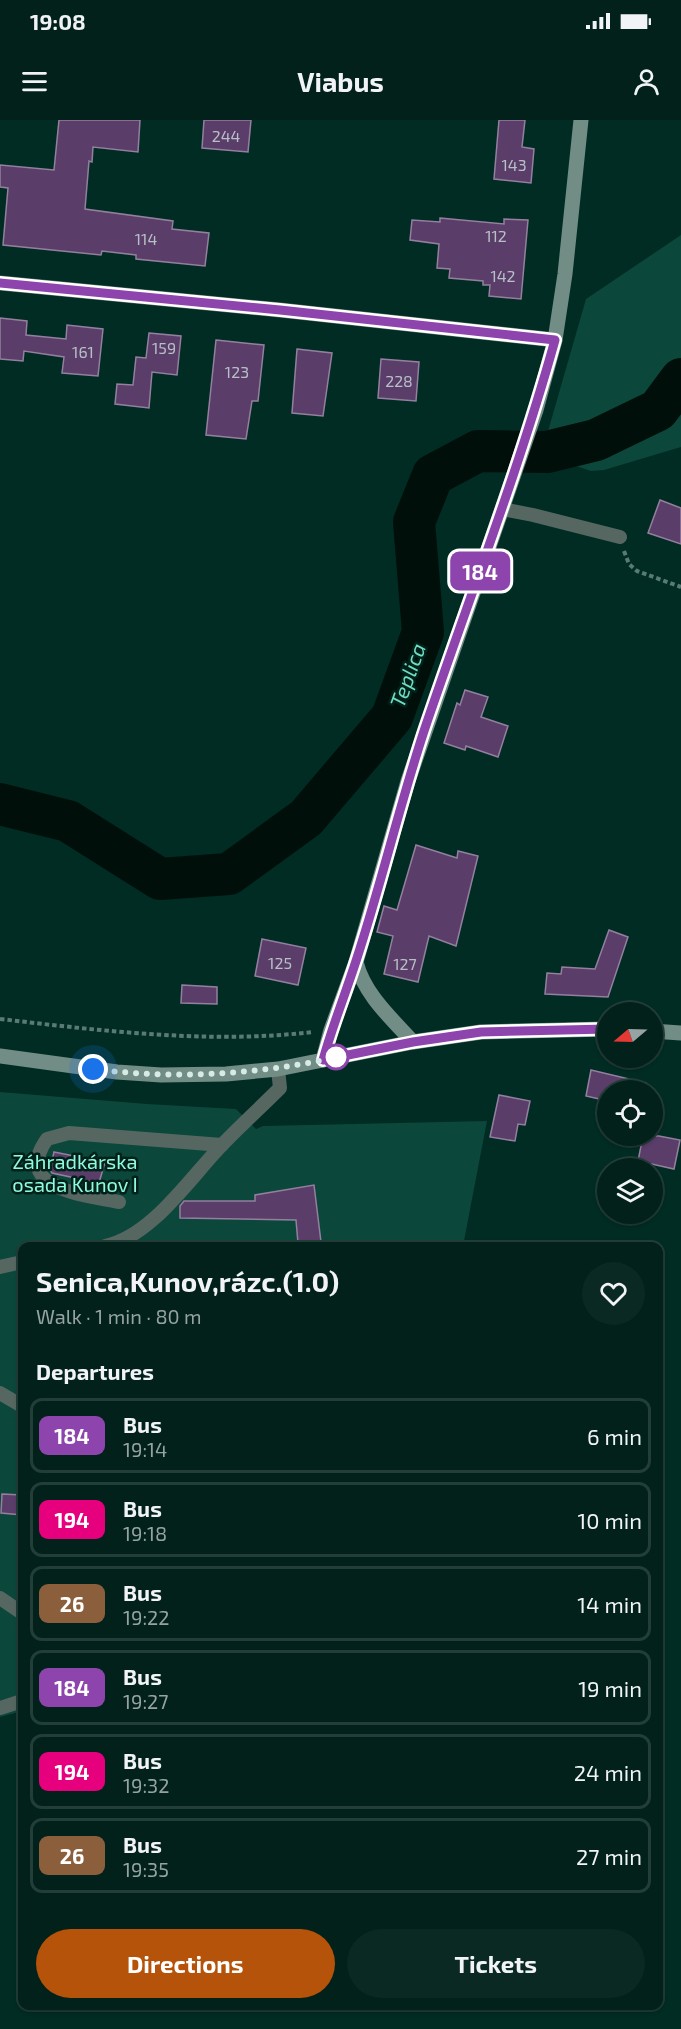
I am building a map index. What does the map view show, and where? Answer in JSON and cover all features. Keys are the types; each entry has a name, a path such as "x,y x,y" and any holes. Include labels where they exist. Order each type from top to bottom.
{"street":[{"path":"323,1060 331,1030 356,962 408,781 536,410 555,340 566,264 581,120"},
{"path":"0,283 555,340"},
{"path":"356,962 359,973 372,995 413,1042"},
{"path":"0,1056 117,1072 161,1075 226,1074 278,1069 413,1042 501,1030 597,1029"},
{"path":"663,1032 681,1033"}],"lane":[{"path":"502,509 620,537"},
{"path":"131,1242 222,1145 280,1088 278,1069"},
{"path":"118,1203 57,1189 43,1178 39,1172 39,1154 47,1139 69,1133 222,1145"},
{"path":"0,1267 18,1263"},
{"path":"0,1393 18,1404"},
{"path":"0,1598 18,1610"},
{"path":"0,1707 18,1702"}],"path":[{"path":"620,537 629,564 637,571 681,587"},
{"path":"0,1018 167,1036 282,1036 309,1033"}],"green space":[{"path":"681,235 681,447 604,470 591,471 549,457 544,445 586,299"},
{"name":"Záhradkárska osada Kunov I","path":"0,1092 236,1109 256,1129 263,1126 487,1121 464,1242 18,1242 18,1712 0,1717"}],"building":[{"path":"59,120 140,120 138,152 93,147 92,162 89,161 85,209 173,221 172,229 209,233 205,266 136,259 136,255 102,251 101,255 3,245 8,188 0,187 0,165 54,170"},
{"path":"204,120 251,120 248,152 202,148"},
{"path":"499,120 525,120 522,147 534,149 531,183 494,179"},
{"path":"440,218 504,224 504,219 528,220 521,299 489,296 490,285 483,285 483,281 449,278 450,269 437,268 439,244 410,240 412,220 440,222"},
{"path":"0,318 27,321 26,335 66,339 67,325 103,329 98,376 62,373 64,357 24,351 23,361 0,359"},
{"path":"149,333 181,336 177,375 152,372 149,408 115,404 117,384 133,385 136,357 146,358"},
{"path":"216,340 264,345 258,401 252,401 246,439 206,435"},
{"path":"297,349 332,353 323,416 292,413"},
{"path":"381,359 419,362 416,401 378,398"},
{"path":"660,500 681,508 681,544 648,533"},
{"path":"465,690 488,697 481,717 508,726 498,757 466,746 465,750 444,743 457,703 460,705"},
{"path":"416,845 457,858 458,851 478,856 456,946 429,936 418,982 384,974 393,936 377,932 384,906 397,910"},
{"path":"609,930 628,937 608,997 545,994 547,973 561,974 562,967 595,969"},
{"path":"262,939 306,948 298,985 255,976"},
{"path":"182,985 217,987 217,1004 181,1003"},
{"path":"591,1070 633,1080 597,1080 597,1098 586,1096"},
{"path":"499,1095 530,1101 525,1125 518,1124 515,1141 490,1137"},
{"path":"663,1137 680,1140 674,1169 663,1167 663,1158 639,1158 641,1146 663,1146"},
{"path":"54,1152 105,1162 99,1183 52,1173 50,1170"},
{"path":"314,1185 321,1242 298,1242 296,1220 180,1218 180,1206 184,1201 255,1201 255,1195"},
{"path":"2,1494 18,1495 18,1515 1,1513"}],"waterway":[{"name":"Teplica","path":"0,804 68,821 160,879 229,874 306,818 392,717 423,632 414,522 433,475 478,451 547,452 596,440 658,410 681,379"}],"bus line":[{"name":"184","path":"0,283 555,340 536,410 408,781 356,962 331,1030 323,1060 413,1042 481,1032 597,1029"}],"route":[{"path":"93,1069 161,1075 226,1074 278,1069 344,1056 336,1057"}]}
